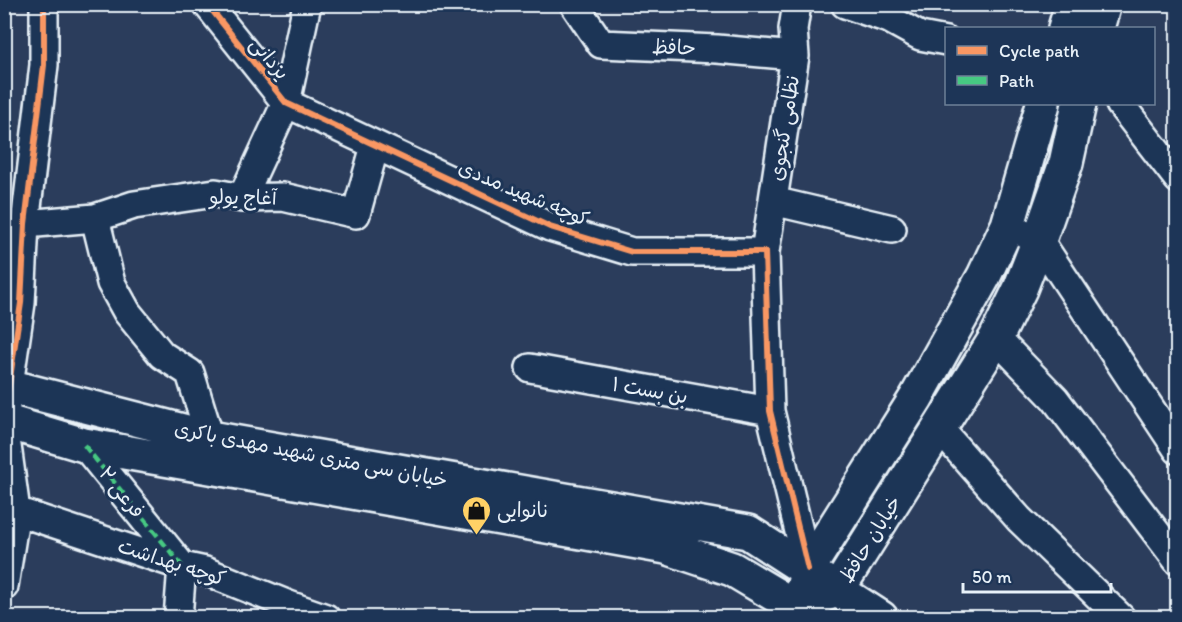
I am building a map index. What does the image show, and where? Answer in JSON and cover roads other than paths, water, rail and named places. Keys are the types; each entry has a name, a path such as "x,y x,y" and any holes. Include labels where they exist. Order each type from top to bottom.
{"main road":[{"path":"1065,27 1072,4"},
{"path":"1097,27 1104,4"},
{"name":"خیابان حافظ","path":"800,614 808,569 916,398 984,276 1008,225 1043,105"},
{"name":"خیابان حافظ","path":"800,614 838,589 996,338 1020,289 1039,240 1066,163 1079,105"},
{"name":"خیابان سی متری شهید مهدی باکری","path":"7,386 210,438 748,532 880,618"},
{"name":"خیابان سی متری شهید مهدی باکری","path":"4,422 84,445 666,547 732,569 800,614"}],"street":[{"path":"4,586 10,511 4,422 13,298 25,224 44,65 44,4"},
{"name":"یزدانی","path":"207,4 286,103"},
{"path":"242,198 286,103 307,4"},
{"name":"حافظ","path":"574,4 602,44 717,49 795,56"},
{"name":"نظامی گنجوی","path":"765,252 795,56 793,29 797,4"},
{"path":"845,4 889,19 920,36 945,41"},
{"name":"کوچه شهید مددی","path":"286,103 550,227 632,252 765,252"},
{"path":"1121,105 1178,179"},
{"name":"آغاج یولو","path":"25,224 95,218 134,206 215,193 242,198 283,197 356,214 375,146"},
{"path":"773,201 892,229"},
{"path":"95,218 111,283 127,312 162,355 190,373 210,438"},
{"path":"1008,225 1039,240 1178,450"},
{"path":"765,252 770,411 808,569"},
{"path":"996,338 1055,399 1178,561"},
{"name":"بن بست ۱","path":"530,368 770,411"},
{"path":"938,427 1019,519 1121,618"},
{"name":"فرعی ۲","path":"84,445 182,566"},
{"name":"کوچه بهداشت","path":"10,511 182,566 205,571 320,616"},
{"path":"178,618 182,566"}],"place":[{"name":"نانوایی","path":"476,536"}]}
